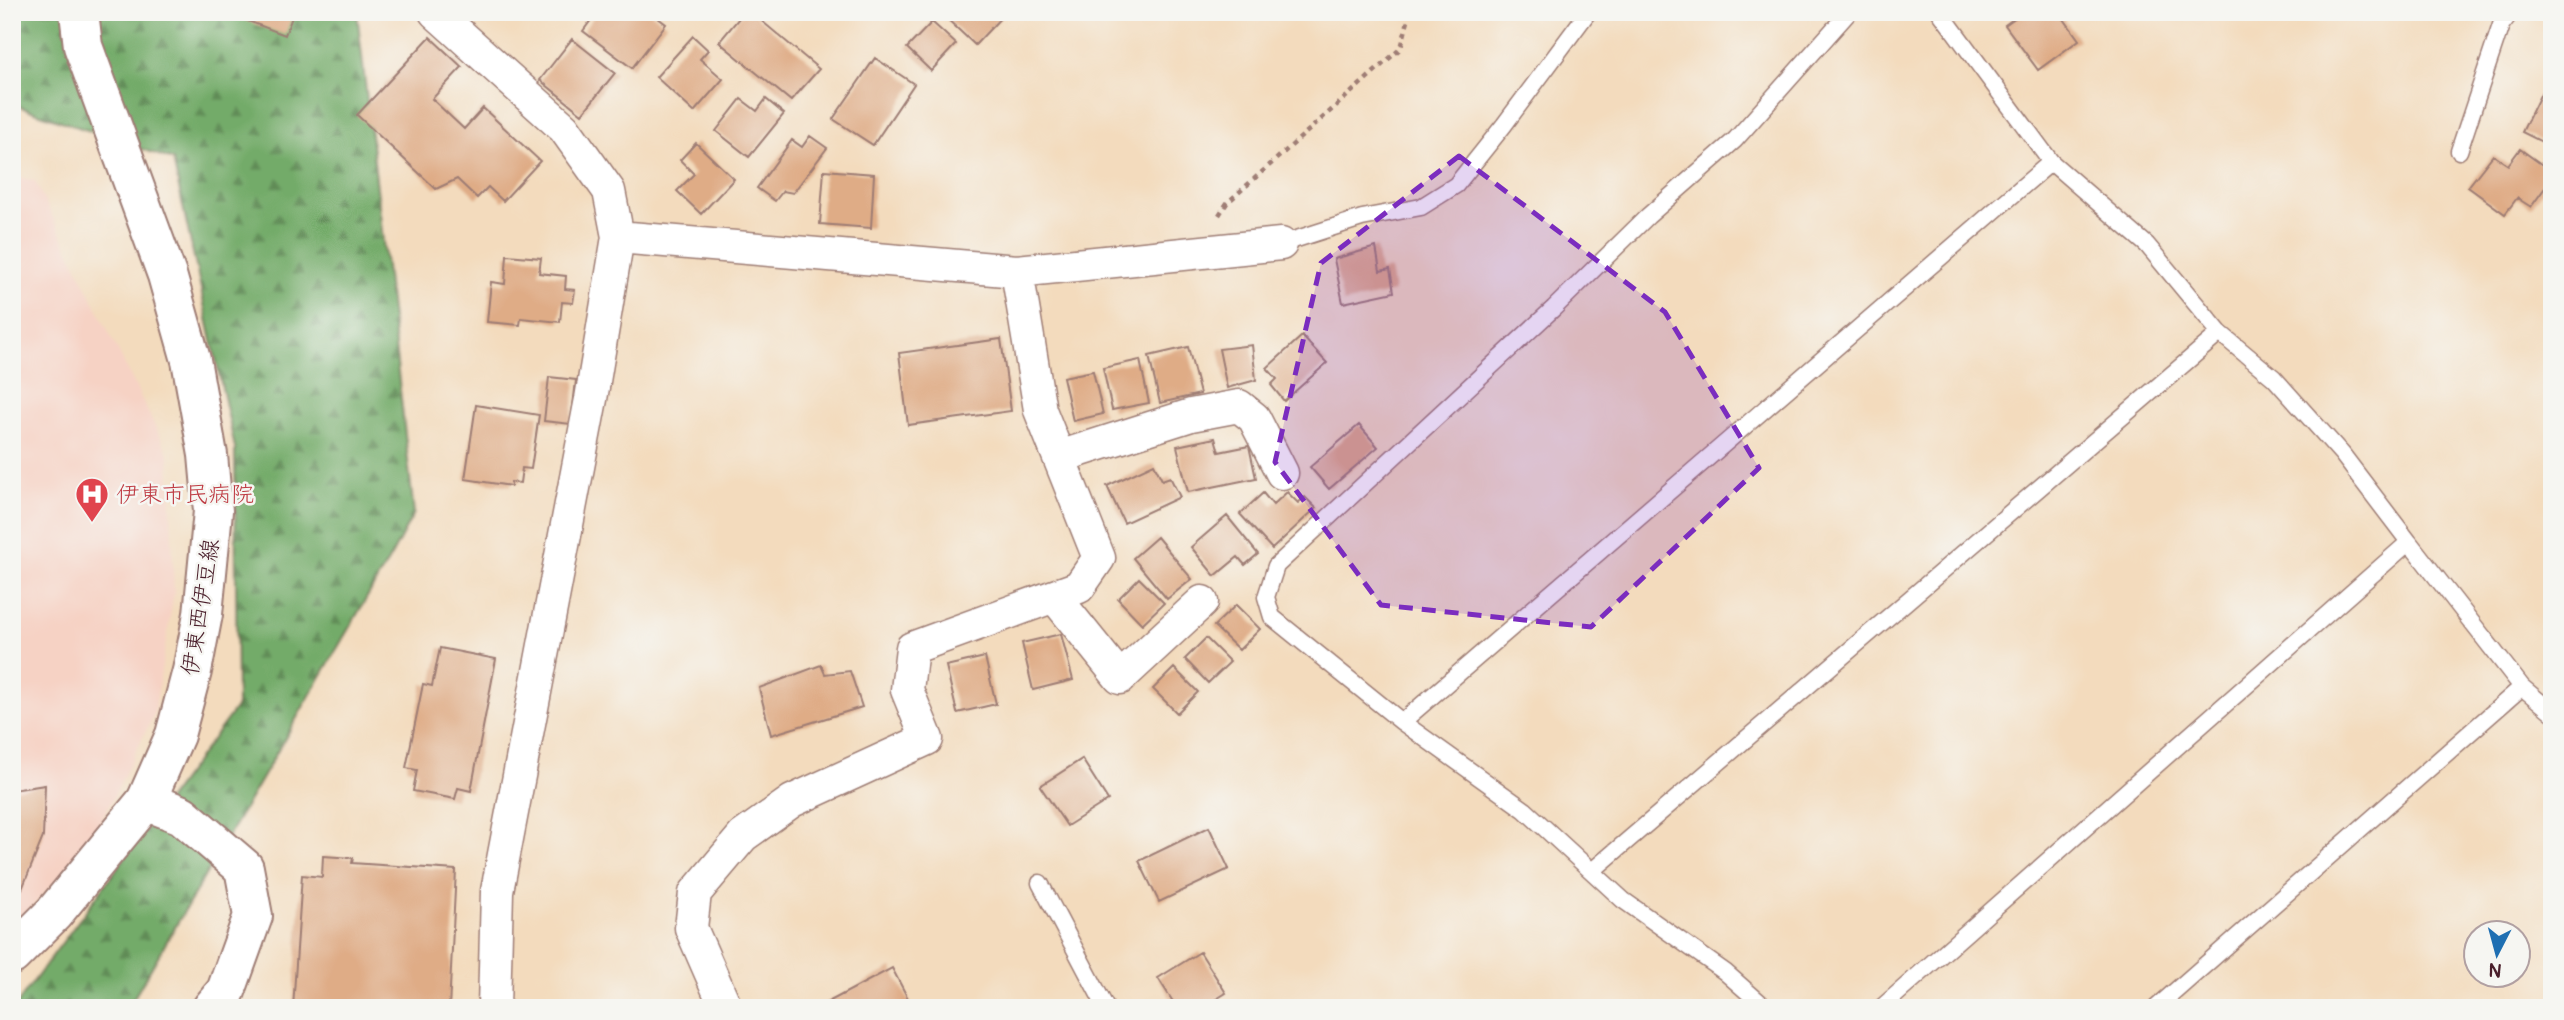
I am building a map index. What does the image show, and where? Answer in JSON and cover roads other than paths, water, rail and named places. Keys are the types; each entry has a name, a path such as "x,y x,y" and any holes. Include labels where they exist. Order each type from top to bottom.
{"main road":[{"name":"伊東西伊豆線","path":"12,955 54,913 146,801 175,735 192,671 203,614 213,511 208,455 191,360 167,275 83,46 79,12"},
{"path":"146,801 182,815 244,868 253,916 226,991 212,1008"}],"street":[{"path":"435,12 564,128 608,191 618,237 591,399 498,891 494,1008"},
{"path":"618,237 1017,271 1281,244"},
{"path":"726,1008 691,928 695,893 743,836 792,801 927,738 907,690 912,648 1079,587 1099,558 1040,410 1017,271"},
{"path":"1059,457 1191,415 1239,406 1254,418 1282,473"},
{"path":"1054,597 1120,678 1202,602"}],"lane":[{"path":"1281,244 1362,218 1421,207 1456,185 1588,12"},
{"path":"1766,1008 1725,972 1623,900 1525,810 1402,722 1272,617 1266,597 1276,566 1554,308 1648,216 1735,141 1849,12"},
{"path":"1940,12 2051,162 2147,245 2220,333 2274,378 2334,444 2522,687 2552,712"},
{"path":"2459,151 2501,25 2511,12"},
{"path":"1402,722 2051,162"},
{"path":"1592,871 2220,333"},
{"path":"1881,1008 2409,542"},
{"path":"2156,1008 2522,687"},
{"path":"1040,883 1106,1008"}],"place":[{"name":"伊東市民病院","path":"92,524"}]}
